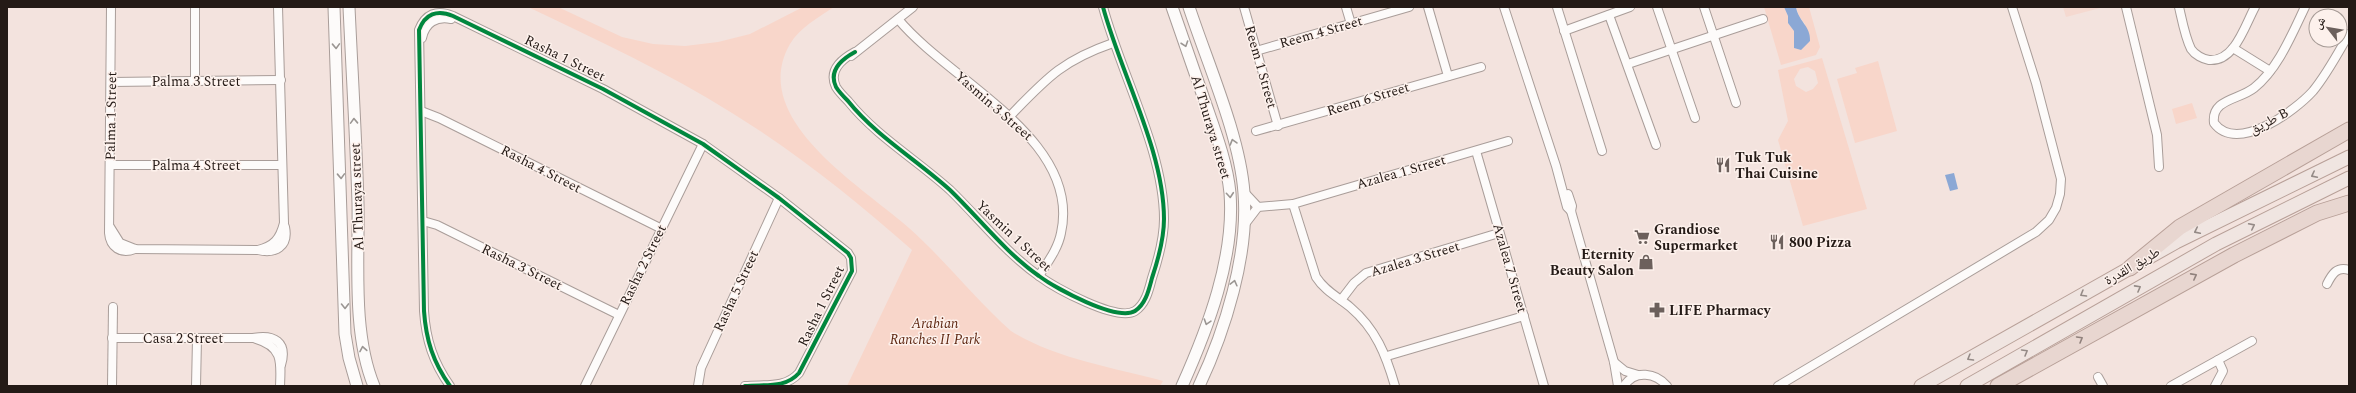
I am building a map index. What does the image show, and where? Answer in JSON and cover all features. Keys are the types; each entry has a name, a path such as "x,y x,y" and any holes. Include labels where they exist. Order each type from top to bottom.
{"highway":[{"path":"2130,268 2154,246 2193,219 2349,130"},
{"path":"2193,219 2236,203 2349,139"},
{"path":"2210,268 2241,246 2317,210 2349,199"},
{"path":"1998,386 2210,268 2306,218 2349,203"}],"main road":[{"name":"طريق القدرة","path":"1921,386 2176,242 2349,157"},
{"name":"طريق القدرة","path":"1967,386 2216,244 2349,178"}],"street":[{"name":"Palma 1 Street","path":"111,7 112,82 109,239 116,248 127,251 135,249 258,250 269,247 278,240 284,223 278,7"},
{"path":"195,80 196,7"},
{"name":"Al Thuraya street","path":"334,7 345,334 349,358 357,386"},
{"name":"Al Thuraya street","path":"350,7 358,202 360,329 363,352 374,386"},
{"name":"Yasmin 1 Street","path":"913,7 855,52 840,61 834,73 836,86 871,125 949,190 1039,276 1078,298 1126,317 1137,316 1145,308 1147,292 1161,245 1164,221 1162,195 1151,147 1113,43 1103,7"},
{"name":"Al Thuraya street","path":"1172,7 1224,162 1230,192 1231,215 1229,238 1223,268 1195,356 1182,386"},
{"name":"Al Thuraya street","path":"1189,7 1226,116 1239,163 1244,192 1245,224 1233,288 1213,351 1199,386"},
{"name":"Reem 1 Street","path":"1244,7 1278,126"},
{"path":"1346,7 1351,24"},
{"name":"Reem 4 Street","path":"1256,51 1409,7"},
{"path":"1428,7 1448,76"},
{"path":"1504,7 1562,186 1566,207 1571,211 1614,362 1618,386"},
{"path":"1557,7 1602,151"},
{"path":"1564,31 1614,11 1630,7"},
{"path":"1656,7 1695,118"},
{"path":"1704,7 1736,103"},
{"path":"1778,386 2032,235 2047,218 2054,207 2058,194 2060,172 2036,83 2012,7"},
{"path":"2126,7 2157,135 2160,168"},
{"path":"2179,7 2191,49 2198,56 2207,60 2217,60 2226,56 2233,48 2255,7"},
{"name":"طريق B","path":"2305,7 2270,71 2254,88 2220,104 2215,110 2214,123 2218,129 2230,134 2250,132 2291,110 2321,80 2349,34"},
{"path":"1614,11 1628,64 1656,145"},
{"name":"Rasha 1 Street","path":"450,386 440,373 431,353 425,332 424,221 419,30 426,18 439,12 446,13 603,89 703,144 779,198 848,253 852,265 849,277 799,373 791,382 745,386"},
{"name":"Yasmin 3 Street","path":"898,19 944,63 1009,117 1035,142 1045,157 1059,188 1063,218 1061,234 1039,276"},
{"path":"1628,64 1763,19"},
{"path":"1009,117 1050,75 1062,66 1084,54 1113,43"},
{"path":"2233,48 2270,71"},
{"name":"Reem 6 Street","path":"1256,131 1278,126 1378,95 1480,67"},
{"name":"Palma 3 Street","path":"112,82 281,80"},
{"name":"Rasha 4 Street","path":"421,111 660,228"},
{"name":"Azalea 1 Street","path":"1258,207 1294,204 1508,141"},
{"name":"Rasha 2 Street","path":"585,386 660,228 703,144"},
{"name":"Azalea 7 Street","path":"1476,151 1544,386"},
{"name":"Palma 4 Street","path":"110,165 282,165"},
{"path":"1244,192 1258,207 1245,224"},
{"name":"Rasha 5 Street","path":"698,386 701,368 779,198"},
{"path":"1294,204 1316,277 1322,286 1341,300 1367,324 1387,356 1395,386"},
{"name":"Rasha 3 Street","path":"424,221 437,225 619,315"},
{"name":"Azalea 3 Street","path":"1341,300 1354,282 1366,273 1499,233"},
{"path":"2327,284 2336,271 2341,268 2349,270"},
{"path":"112,386 113,306"},
{"path":"1387,356 1524,316"},
{"name":"Casa 2 Street","path":"112,338 253,338 266,336 276,340 282,349 280,386"},
{"path":"196,386 197,338"},
{"path":"2171,386 2252,341"},
{"name":"Rasha 1 Street","path":"790,386 799,381 803,375 812,350"},
{"path":"2215,386 2223,371 2218,360"},
{"path":"1614,362 1624,371 1638,375 1654,376 1667,386"},
{"path":"1624,386 1638,375"},
{"path":"2098,378 2103,386"}],"shaded area":[{"path":"2063,7 2104,7 2066,17"}],"green space":[{"name":"Arabian Ranches II Park","path":"528,7 558,7 622,37 653,44 685,46 718,42 750,34 803,7 834,7 810,23 794,38 790,44 781,72 784,98 796,124 816,148 839,171 889,211 922,240 1011,331 1046,348 1065,355 1104,367 1163,381 1160,386 847,386 912,250 825,178 756,128 657,70"},
{"path":"1764,7 1784,7 1788,16 1788,23 1794,31 1794,48 1801,50 1805,24 1799,16 1796,7 1809,7 1820,47 1816,55 1781,65"},
{"path":"1822,58 1867,209 1803,226 1778,140 1788,121 1778,70","holes":["1808,67 1815,71 1818,83 1813,89 1806,92 1796,86 1794,79 1800,69"]},
{"path":"1878,61 1897,131 1855,143 1837,79 1857,73 1855,68"},
{"path":"2192,103 2197,118 2176,124 2172,109"}],"water":[{"path":"1784,7 1796,7 1799,16 1809,31 1810,41 1801,50 1794,48 1794,31 1788,23 1788,16"},
{"path":"1954,173 1958,189 1950,191 1945,175"}],"cycle path":[{"path":"855,52 845,58 835,70 834,81 840,93 859,114 884,137 950,190 1015,257 1039,276 1058,288 1086,302 1115,312 1126,313 1135,311 1139,308 1150,287 1162,242 1164,219 1162,193 1157,167 1103,7"},
{"path":"450,386 439,368 431,350 424,311 419,30 428,17 437,13 453,16 603,89 703,144 779,198 848,253 851,258 852,271 799,373 787,382 781,384 745,386"}],"place":[{"name":"Tuk Tuk Thai Cuisine","path":"1723,165"},
{"name":"Grandiose Supermarket","path":"1642,237"},
{"name":"800 Pizza","path":"1777,242"},
{"name":"Eternity Beauty Salon","path":"1646,262"},
{"name":"LIFE Pharmacy","path":"1657,310"}]}
